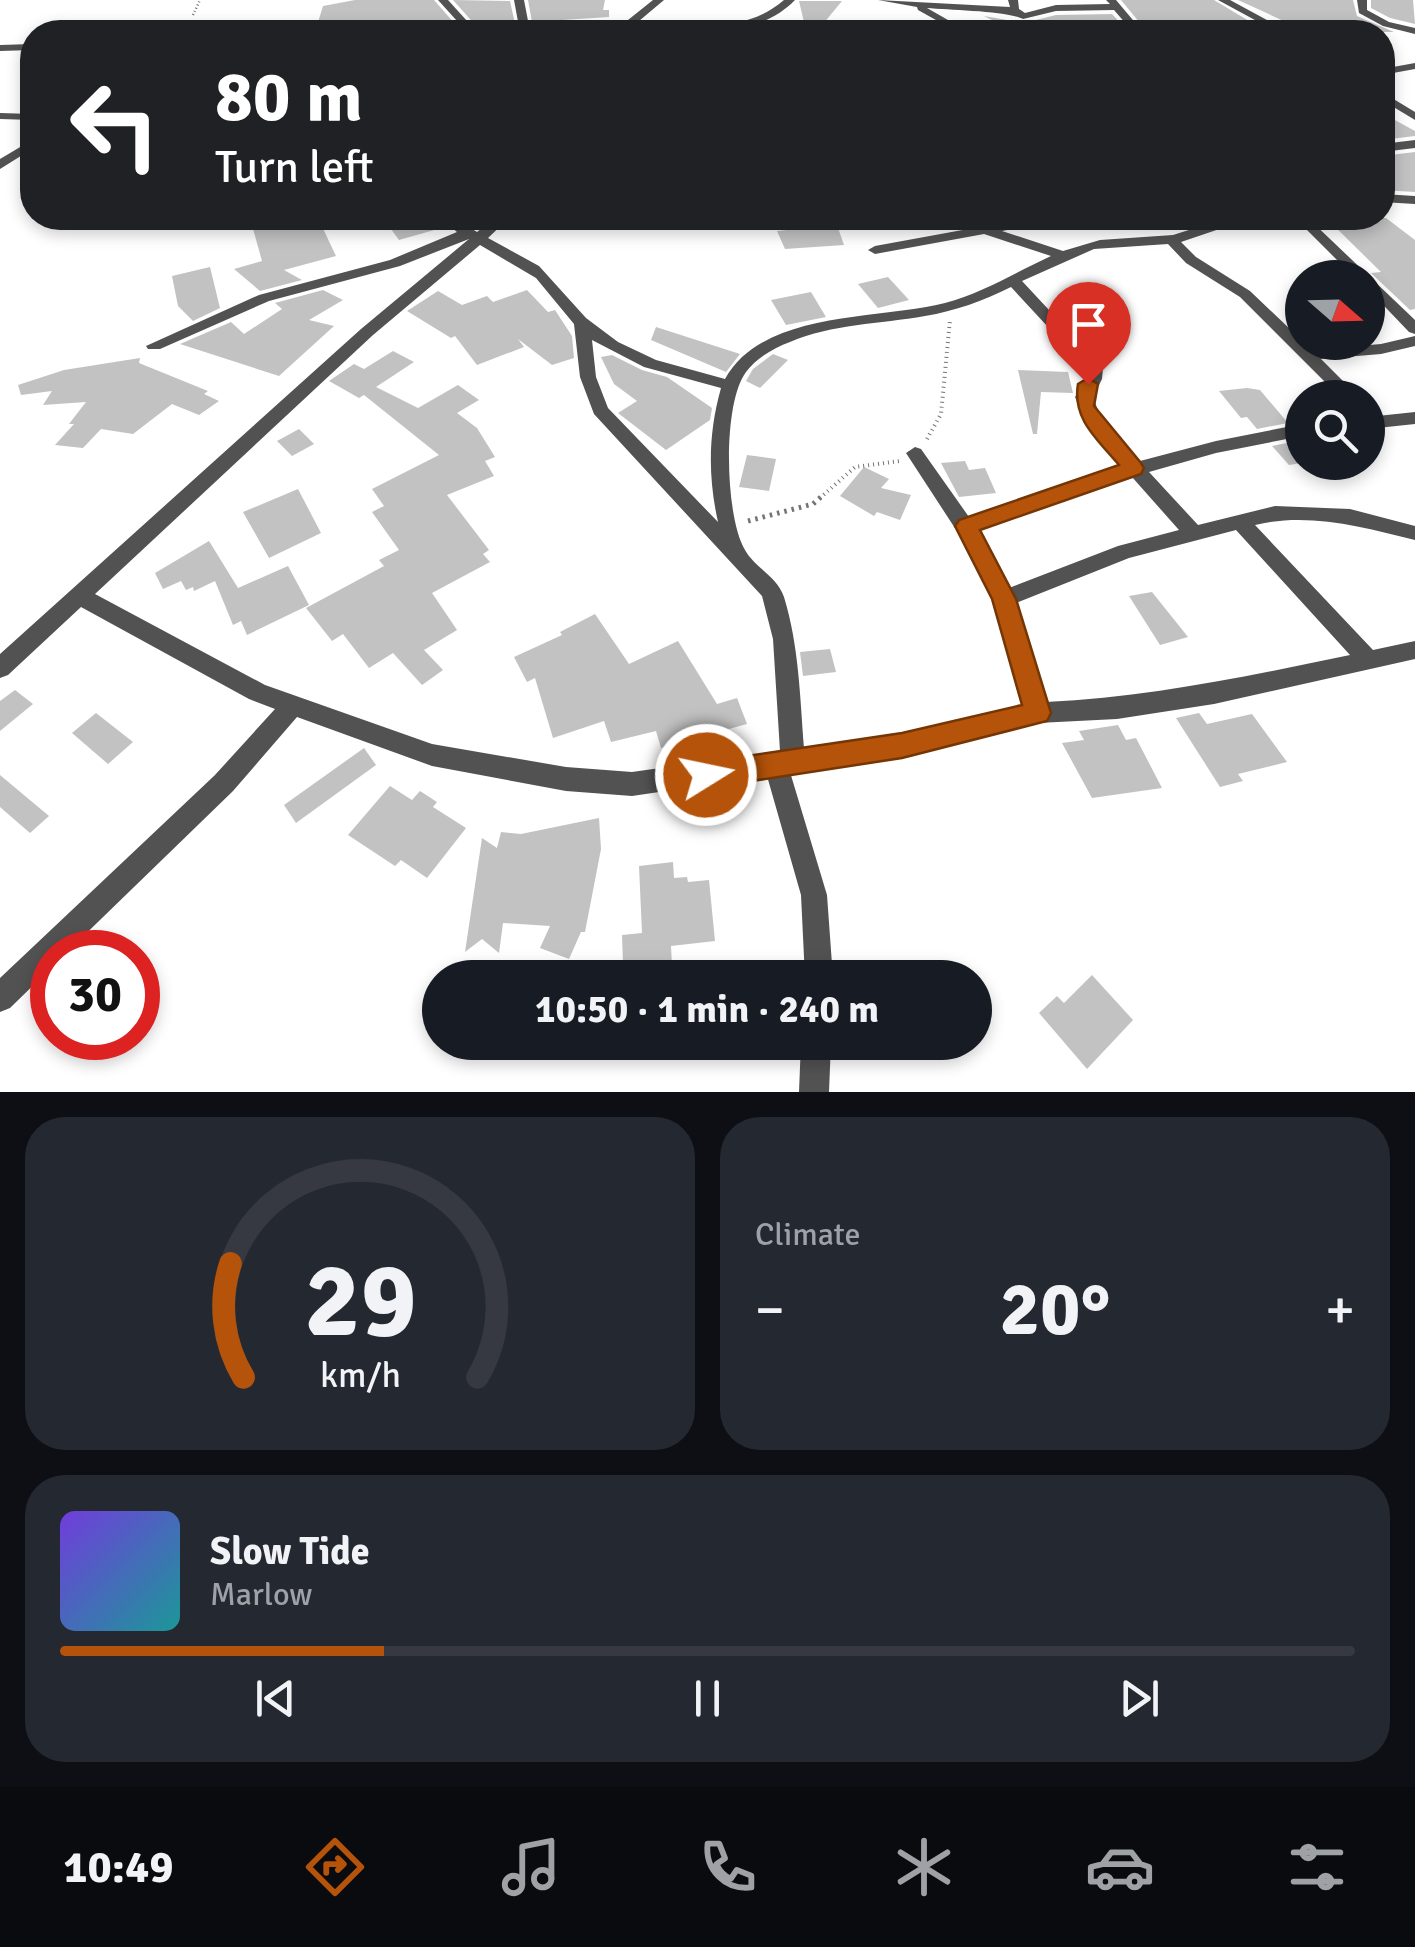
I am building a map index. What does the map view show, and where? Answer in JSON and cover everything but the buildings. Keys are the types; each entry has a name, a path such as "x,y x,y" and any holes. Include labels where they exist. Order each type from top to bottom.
{"street":[{"path":"176,0 198,3"},
{"path":"443,0 461,20"},
{"path":"634,20 659,0"},
{"path":"751,20 776,12 790,0"},
{"path":"883,0 984,11"},
{"path":"1222,0 1261,20"},
{"path":"1362,0 1362,11 1381,20"},
{"path":"910,4 936,20"},
{"path":"967,20 984,11 1014,5 1028,16 1056,8 1114,4"},
{"path":"463,230 536,270 582,324 654,365 730,386"},
{"path":"154,346 264,298 395,263 480,230"},
{"path":"876,250 987,230"},
{"path":"732,539 717,480 716,450 730,386 742,365 768,346 793,336 950,306 1062,254 1107,243 1171,239 1200,230"},
{"path":"1314,230 1346,260"},
{"path":"982,231 1062,254"},
{"path":"0,668 470,235"},
{"path":"1171,239 1192,260 1232,283 1285,333"},
{"path":"1012,279 1095,368 1094,379 1085,390 1084,406 1094,423 1194,532"},
{"path":"1385,298 1415,329"},
{"path":"582,324 588,376 600,410 732,539 772,592 780,610 784,761 814,895 818,960"},
{"path":"1385,348 1415,341"},
{"path":"1314,360 1334,380"},
{"path":"1385,419 1415,418"},
{"path":"966,526 1133,468 1214,446 1285,433"},
{"path":"915,453 966,526 1004,599 1038,713"},
{"path":"1004,599 1126,551 1275,513 1350,516 1415,533"},
{"path":"1238,521 1371,662"},
{"path":"80,596 257,692 432,755 566,779 632,784 902,745 1038,713 1117,709 1371,662 1415,650"},
{"path":"0,998 224,783 292,706"},
{"path":"814,1092 815,1060"}],"path":[{"path":"732,539 767,513 813,504 856,467 903,460 915,453 942,414 950,306"}],"route":[{"path":"706,775 902,745 1038,713 1004,599 966,526 1133,468 1084,406 1088,384"}]}
